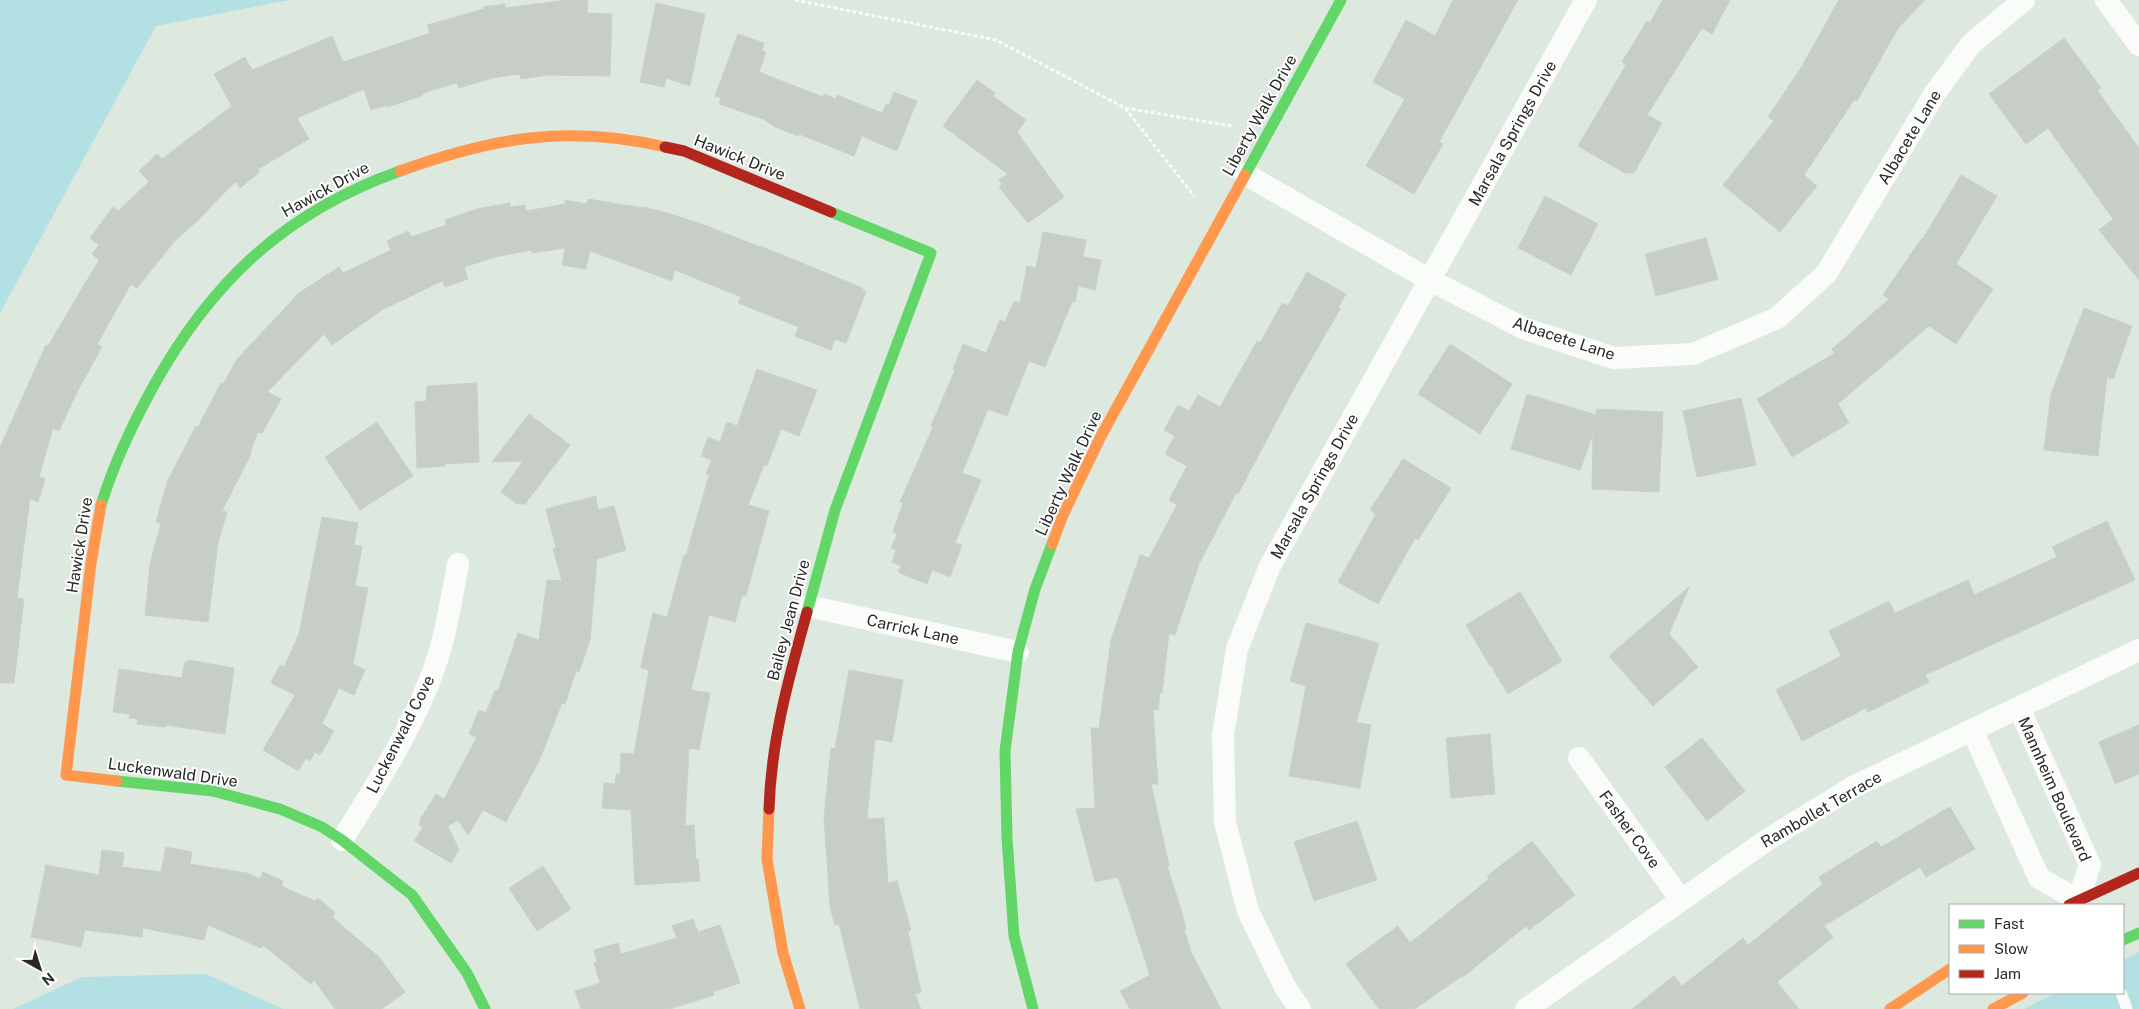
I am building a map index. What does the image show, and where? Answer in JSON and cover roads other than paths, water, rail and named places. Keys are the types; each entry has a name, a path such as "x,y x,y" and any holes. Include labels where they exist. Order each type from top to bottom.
{"street":[{"name":"Liberty Walk Drive","path":"1033,1009 1014,936 1007,838 1005,751 1018,652 1035,589 1072,497 1101,436 1341,0"},
{"name":"Marsala Springs Drive","path":"1300,1009 1285,987 1248,910 1225,822 1223,735 1237,649 1270,566 1586,0"},
{"name":"Albacete Lane","path":"1245,174 1430,280 1523,328 1614,358 1694,354 1777,318 1826,274 1935,92 1971,44 2024,0"},
{"path":"2106,0 2139,45"},
{"name":"Hawick Drive","path":"66,775 94,542 104,496 120,451 156,379 178,343 203,308 231,274 266,242 305,215 389,173 475,146 518,137 553,134 603,135 643,141 684,151 931,253"},
{"name":"Bailey Jean Drive","path":"800,1009 781,943 770,878 767,837 774,748 782,703 835,510 931,253"},
{"name":"Luckenwald Cove","path":"342,840 372,792 424,694 442,643 458,564"},
{"name":"Carrick Lane","path":"808,606 1018,652"},
{"name":"Rambollet Terrace","path":"1526,1009 1767,840 1851,788 2139,650"},
{"name":"Mannheim Boulevard","path":"2019,708 2090,865 2076,904"},
{"path":"1972,730 2039,878 2076,904 2139,873"},
{"name":"Fasher Cove","path":"1579,758 1681,900"},
{"name":"Luckenwald Drive","path":"66,775 213,791 280,809 322,827 342,840 412,896 468,973 485,1009"},
{"path":"2124,940 2139,933"},
{"path":"1890,1009 1949,970"},
{"path":"1993,1009 2021,994"}],"lane":[{"path":"2121,994 2127,1009"}]}
